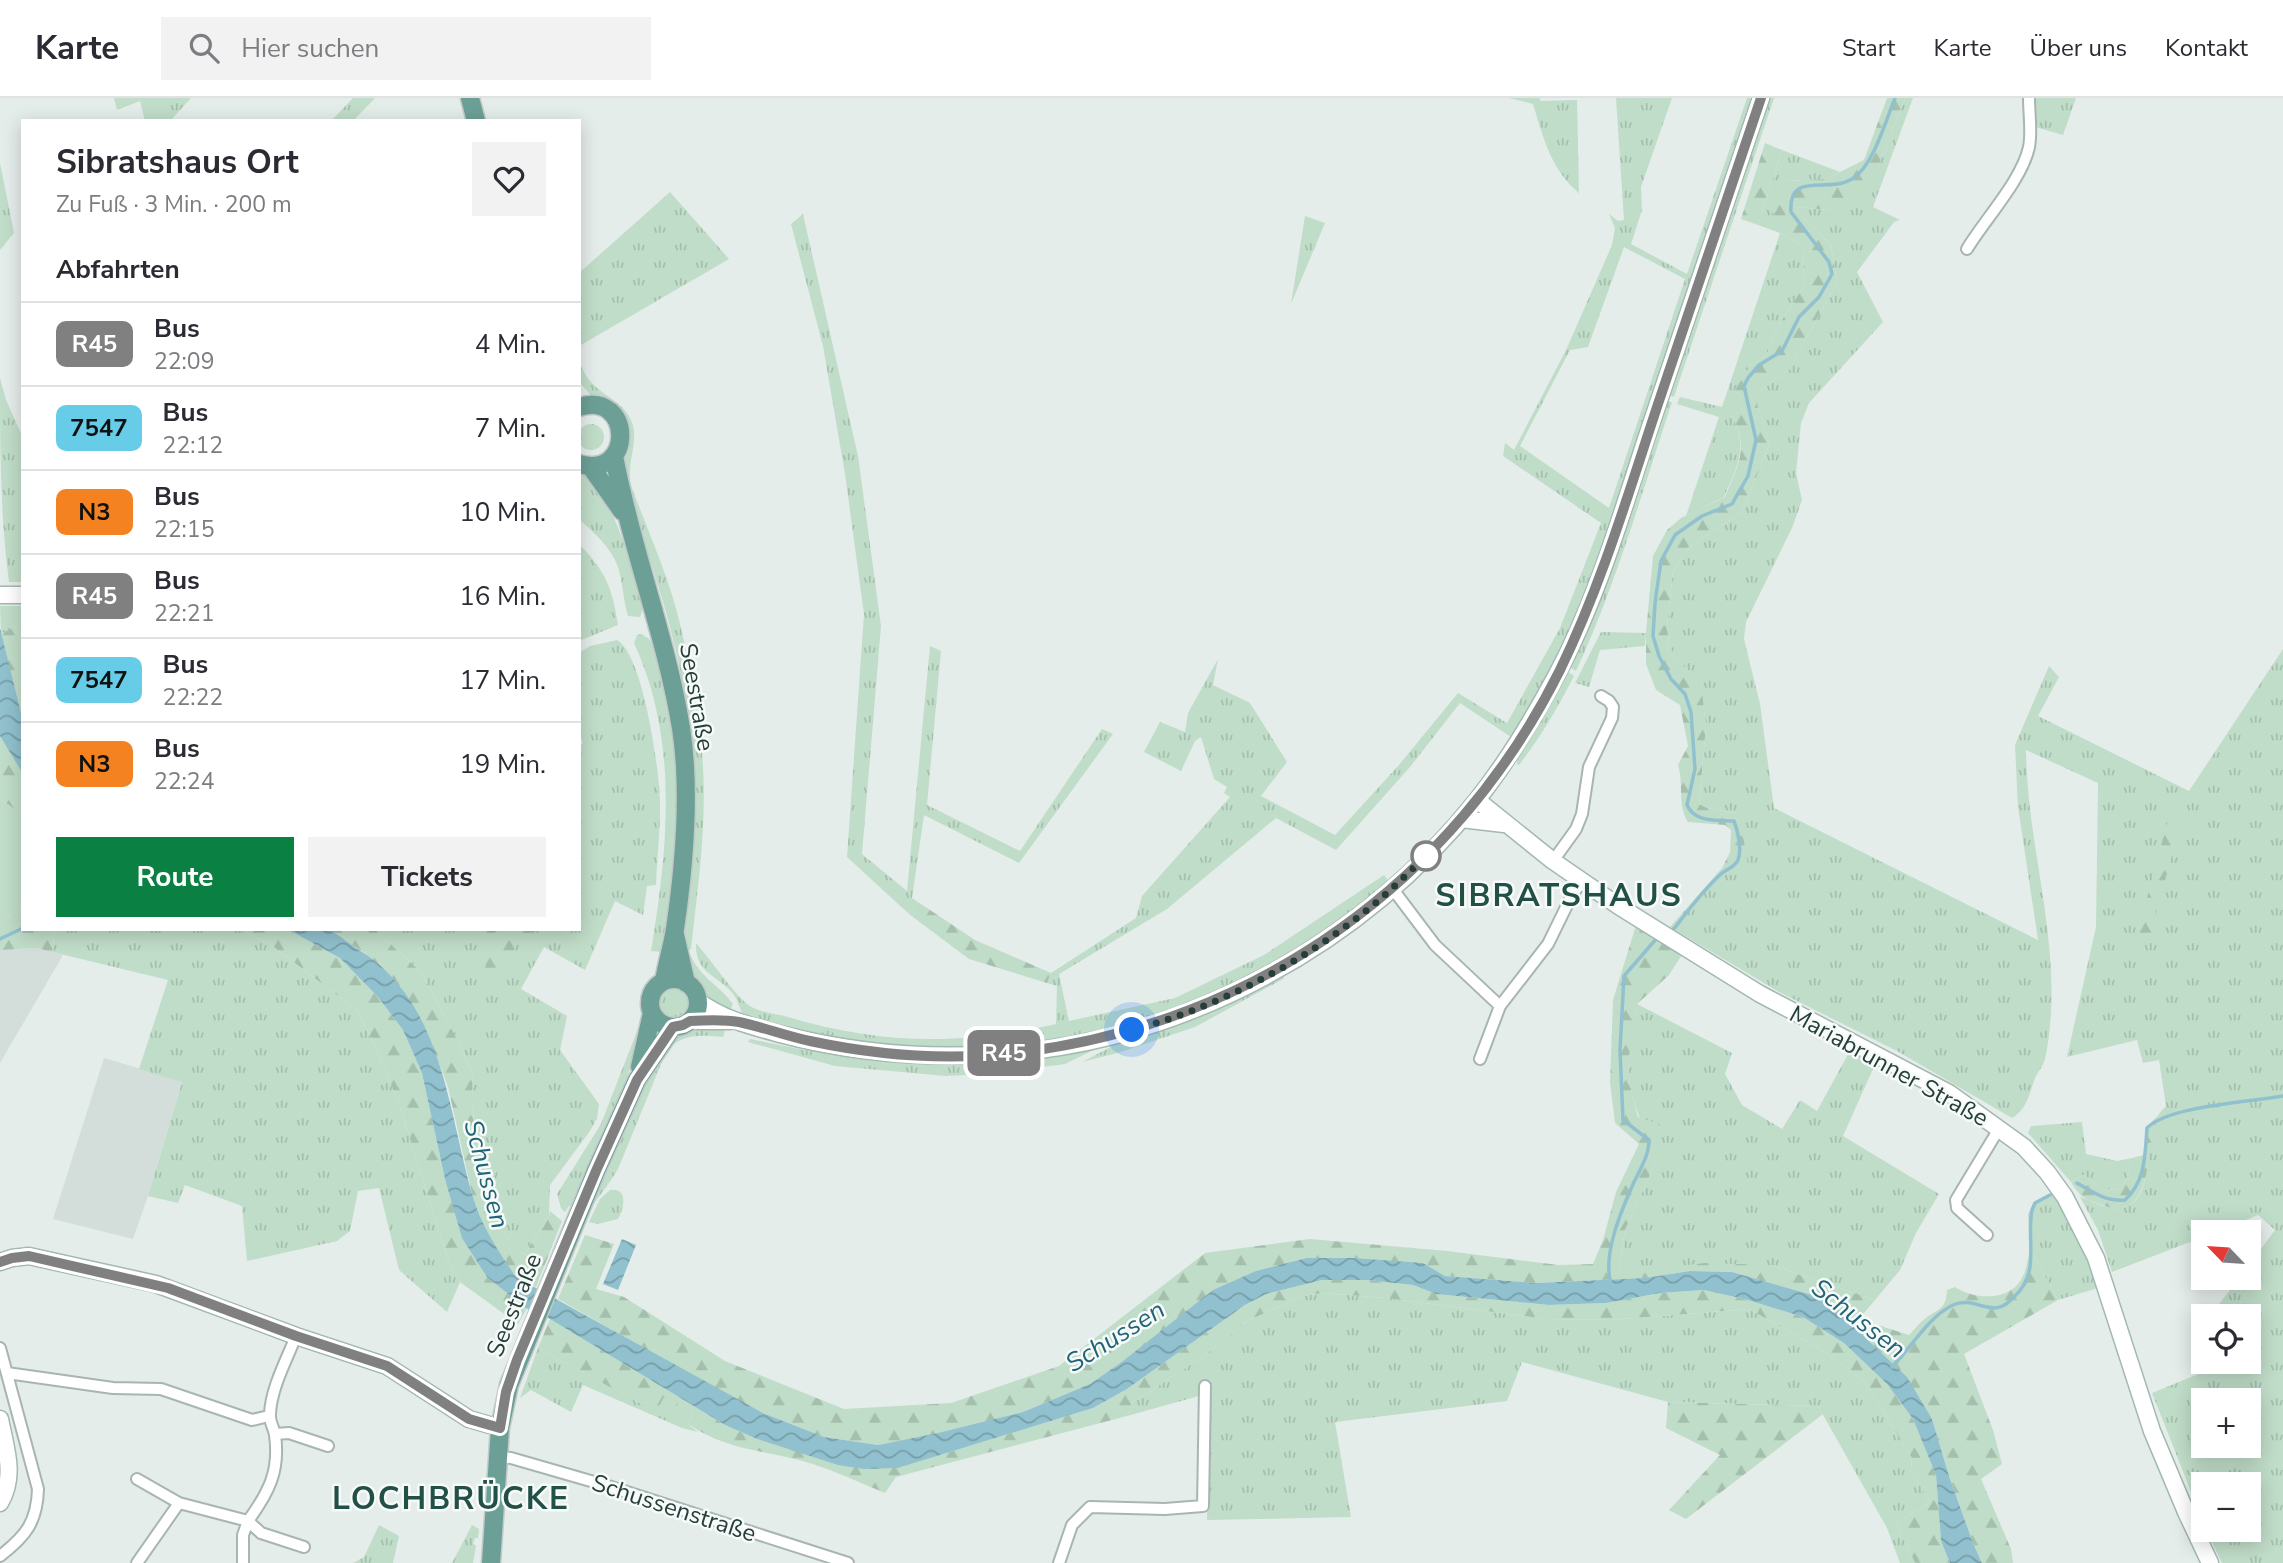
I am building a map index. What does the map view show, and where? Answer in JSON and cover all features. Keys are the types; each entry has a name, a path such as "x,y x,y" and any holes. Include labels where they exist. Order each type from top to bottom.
{"main road":[{"path":"470,98 475,119"},
{"name":"Seestraße","path":"583,401 608,410 619,424 621,440 614,456 607,461 585,465 626,517"},
{"name":"Seestraße","path":"614,456 626,517 658,622 681,729 685,804 675,932 664,981"},
{"name":"Seestraße","path":"675,932 686,983"},
{"path":"672,979 686,983 697,1000 694,1015 681,1024 661,1024 652,1013 651,995 664,981 672,979"},
{"name":"Seestraße","path":"491,1563 500,1428 506,1392 555,1268 637,1080 652,1013"},
{"name":"Seestraße","path":"637,1080 681,1024"}],"street":[{"path":"697,1000 736,1021 807,1041 902,1055 947,1057 1020,1052 1088,1041 1150,1025 1212,1002 1263,978 1318,946 1357,918 1392,888 1477,800 1506,761 1558,673 1598,580 1761,98"},
{"path":"1967,249 2024,163 2029,145 2029,98"},
{"path":"0,595 21,595"},
{"path":"1553,861 1576,829 1583,814 1589,767 1612,718 1613,707 1601,695"},
{"name":"Mariabrunner Straße","path":"1477,800 1582,882 1664,935 1760,994 1949,1093 2000,1127 2024,1147 2065,1197 2096,1258 2152,1431 2210,1563"},
{"path":"1461,819 1506,824"},
{"path":"1480,1059 1500,1006 1548,944 1573,893 1582,882"},
{"path":"1392,888 1435,945 1500,1006"},
{"path":"681,1024 736,1021"},
{"path":"1987,1234 1957,1208 1956,1200 2000,1127"},
{"path":"0,1262 29,1256 156,1284 296,1336 387,1366 469,1419 500,1428"},
{"path":"243,1563 243,1535 248,1521 267,1493 275,1475 275,1434 269,1416 273,1397 296,1336"},
{"path":"0,1348 38,1489 37,1511 31,1527 0,1556"},
{"path":"7,1373 113,1388 161,1390 252,1420 269,1416"},
{"path":"1059,1563 1072,1525 1090,1507 1165,1509 1203,1506 1205,1386"},
{"path":"0,1419 10,1465 8,1489 0,1503"},
{"path":"275,1434 289,1433 328,1446"},
{"name":"Schussenstraße","path":"498,1457 511,1458 608,1486 848,1563"},
{"path":"138,1479 179,1503 248,1521 261,1533 304,1547"},
{"path":"137,1563 179,1503"},
{"path":"809,1563 816,1553"}],"shaded area":[{"path":"37,948 63,955 0,1063 0,950"},
{"path":"104,1058 182,1081 133,1239 53,1219"}],"green space":[{"path":"114,98 191,98 172,119 144,119 140,101 117,110"},
{"path":"353,98 375,98 355,119 333,119"},
{"path":"1509,98 1577,100 1579,193 1561,174 1555,163 1533,104"},
{"path":"1616,98 1672,98 1641,187 1642,210 1631,244 1687,274 1747,98 1752,98 1591,581 1534,699 1511,737 1460,703 1410,767 1336,850 1276,818 1167,909 1059,974 1069,1021 1175,998 1264,955 1384,875 1389,882 1349,915 1307,944 1263,969 1170,1010 1071,1036 984,1049 941,1052 840,1038 743,1016 734,995 699,962 696,943 751,1007 822,1026 856,1033 921,1039 987,1036 1056,1024 1057,986 1047,983 1051,973 1136,918 1142,896 1230,797 1224,793 1227,787 1214,779 1201,737 1195,741 1181,771 1144,752 1160,722 1185,732 1188,713 1218,659 1213,685 1250,703 1287,762 1261,796 1335,835 1399,765 1458,693 1507,723 1560,628 1601,523 1503,456 1505,443 1514,450 1567,348 1612,245 1615,228 1609,214 1618,221 1624,220","holes":["1624,247 1685,279 1609,508 1520,446 1570,350 1588,347"]},
{"path":"1768,98 1774,98 1674,397 1669,395"},
{"path":"1887,98 1905,98 1879,164 1855,200 1829,210 1797,207 1799,213 1831,245 1837,282 1789,370 1757,393 1757,404 1770,443 1742,512 1689,547 1673,571 1667,626 1669,645 1675,658 1701,682 1706,726 1699,804 1739,814 1748,864 1731,875 1722,868 1730,852 1731,830 1725,825 1688,822 1685,815 1678,765 1688,746 1680,705 1656,690 1646,664 1653,556 1667,530 1681,518 1725,497 1738,464 1741,446 1740,436 1730,412 1735,389 1750,366 1767,354 1780,323 1804,286 1803,246 1781,233 1771,209 1784,181 1826,179 1864,160"},
{"path":"1905,98 1913,98 1873,207 1900,220 1894,222 1857,272 1883,322 1809,403 1801,423 1796,473 1802,500 1792,528 1746,622 1744,639 1760,704 1774,808 2038,940 2018,807 2015,745 2049,666 2059,677 2038,716 2189,791 2283,649 2283,1563 2222,1563 2212,1542 2261,1542 2261,1472 2191,1472 2191,1492 2152,1393 2198,1374 2261,1374 2261,1304 2219,1304 2230,1290 2261,1290 2261,1249 2275,1230 2258,1215 2246,1220 2191,1220 2191,1242 2112,1272 2098,1230 2080,1197 2112,1208 2125,1207 2134,1202 2145,1181 2153,1126 2166,1106 2159,1060 2143,1063 2137,1040 2067,1057 2096,927 2098,783 2026,750 2032,828 2049,943 2051,1020 2044,1062 2024,1106 2012,1118 1897,1051 1779,992 1670,927 1722,868 1731,875 1739,814 1699,804 1706,726 1701,683 1675,658 1669,645 1667,626 1673,571 1689,547 1742,512 1770,443 1757,404 1757,393 1789,370 1837,282 1831,245 1799,213 1797,207 1829,210 1879,164"},
{"path":"2029,98 2076,98 2063,135 2029,125"},
{"path":"1765,143 1782,150 1758,225 1741,219"},
{"path":"1782,150 1840,172 1826,179 1784,181 1781,233 1803,246 1804,286 1780,323 1767,354 1750,366 1730,412 1739,435 1740,454 1724,497 1686,516 1719,417 1677,404 1680,397 1722,407 1780,233 1758,225"},
{"path":"0,163 14,233 0,250"},
{"path":"670,192 729,259 581,345 581,271"},
{"path":"803,214 858,456 881,626 862,854 907,891 930,646 941,651 927,805 1020,851 1102,729 1113,734 1019,863 924,815 912,898 918,902 909,914 847,857 864,614 845,474 823,346 791,224"},
{"path":"1305,216 1325,223 1291,304"},
{"path":"581,366 591,382 628,414 634,428 630,471 632,488 671,592 694,690 702,753 704,802 691,949 685,951 683,917 686,710 678,659 653,569 625,496 618,464 626,443 581,384"},
{"path":"0,378 6,400 21,434 21,582 9,582 1,480"},
{"path":"1667,401 1672,402 1628,538 1576,671 1569,667"},
{"path":"586,425 596,425 603,432 603,442 596,449 586,449 581,445 581,429"},
{"path":"581,473 591,481 612,513 643,608 640,617 628,616 620,573 602,541 581,521"},
{"path":"581,546 602,572 613,600 618,625 581,640"},
{"path":"0,606 21,606 21,645 15,626 1,634"},
{"path":"15,626 21,645 21,713 1,634"},
{"path":"1601,632 1646,633 1645,646 1600,650 1589,687 1575,683"},
{"path":"641,634 653,644 670,725 678,787 674,862 664,952 651,951 665,834 664,756 648,680 634,643 637,635"},
{"path":"617,640 627,650 643,692 660,793 656,885 647,886 643,915 615,901 585,970 544,947 521,989 567,1016 560,1050 599,1104 597,1118 590,1131 550,1185 549,1216 524,1255 498,1227 474,1129 472,1073 458,1041 421,972 376,931 581,931 581,652 590,646"},
{"path":"1567,671 1574,676 1568,688 1535,744 1519,765 1517,764 1517,760"},
{"path":"0,736 21,771 21,814 0,799"},
{"path":"0,799 21,814 21,910 0,923"},
{"path":"2178,807 2182,810 2170,864 2156,909 2152,936 2148,940 2140,939 2139,928 2168,820"},
{"path":"918,902 975,940 1051,973 1047,983 969,959 909,914"},
{"path":"21,910 21,931 55,931 52,952 37,948 0,950 0,923"},
{"path":"1637,922 1685,950 1669,975 1637,1004 1628,1062 1629,1078 1638,1117 1660,1124 1658,1157 1625,1230 1619,1273 1705,1263 1771,1265 1875,1300 1859,1319 1909,1335 1924,1319 1942,1307 1947,1290 1955,1287 1982,1296 2010,1291 2023,1276 2030,1249 2058,1300 1964,1354 1993,1430 2002,1464 1981,1479 2011,1549 2013,1563 1982,1563 1949,1476 1932,1419 1823,1298 1732,1272 1690,1271 1646,1278 1536,1283 1445,1276 1423,1263 1307,1258 1123,1361 1090,1384 1023,1412 938,1434 878,1445 824,1437 763,1413 558,1299 585,1235 614,1244 596,1289 624,1297 725,1361 844,1409 951,1403 1059,1366 1205,1253 1310,1239 1447,1251 1559,1265 1593,1264 1603,1240 1616,1192 1639,1144 1615,1123 1610,1082 1613,1000"},
{"path":"55,931 242,931 271,945 358,1011 400,1107 449,1263 460,1282 447,1312 399,1270 379,1188 358,1191 350,1231 337,1241 247,1261 242,1206 185,1185 178,1203 148,1196 182,1082 139,1069 168,980 52,952"},
{"path":"242,931 291,931 340,958 378,997 403,1030 422,1073 445,1179 487,1277 527,1308 518,1324 460,1282 449,1263 400,1107 358,1011 271,945"},
{"path":"329,931 376,931 421,972 458,1041 472,1073 474,1129 498,1227 524,1255 550,1211 562,1221 536,1287 516,1277 490,1242 473,1198 448,1087 426,1029 365,953"},
{"path":"487,931 536,931 518,941 494,993 480,987 489,953"},
{"path":"686,955 691,956 700,970 733,1004 730,1010 712,1001 700,990"},
{"path":"1280,975 1285,978 1195,1027 1082,1062 1126,1039"},
{"path":"673,985 686,990 691,1003 686,1016 673,1021 660,1016 655,1003 660,990"},
{"path":"1637,1004 1732,1053 1725,1074 1742,1105 1782,1129 1800,1100 1817,1111 1852,1047 1877,1060 1843,1136 1939,1194 1916,1233 1900,1270 1875,1300 1771,1265 1619,1273 1625,1230 1658,1157 1641,1121 1628,1071"},
{"path":"643,1023 612,1116 572,1206 565,1212 557,1194 601,1124 639,1026"},
{"path":"698,1027 713,1027 725,1031 723,1037 685,1038 666,1052 618,1169 587,1216 585,1215 657,1059 674,1039"},
{"path":"750,1039 852,1057 939,1064 1012,1059 1108,1043 1065,1064 1000,1073 946,1076 835,1066 748,1042"},
{"path":"2157,1116 2145,1178 2140,1193 2132,1204 2121,1209 2105,1206 2082,1196 2071,1182 2084,1175 2101,1189 2117,1190 2126,1181 2132,1158 2144,1155 2146,1128"},
{"path":"2082,1122 2086,1154 2117,1161 2132,1158 2126,1181 2117,1190 2101,1189 2084,1175 2071,1182 2028,1133 2031,1126"},
{"path":"610,1190 616,1190 622,1195 622,1210 618,1219 598,1224 589,1222 600,1199"},
{"path":"2055,1191 2086,1252 2098,1288 2058,1300 2030,1249 2028,1214 2034,1203"},
{"path":"1322,1280 1367,1280 1413,1285 1436,1294 1549,1305 1606,1303 1660,1293 1704,1290 1803,1317 1844,1343 1887,1384 1913,1419 1936,1475 1941,1541 1950,1563 1915,1563 1897,1523 1930,1503 1911,1469 1912,1458 1865,1382 1822,1350 1749,1309 1611,1320 1548,1319 1386,1298 1323,1293 1302,1296 1247,1321 1205,1355 1132,1403 1127,1416 896,1477 885,1493 813,1464 719,1440 688,1424 693,1413 664,1397 656,1412 538,1348 550,1319 725,1425 757,1439 898,1468 1093,1408 1127,1389 1245,1305 1266,1294"},
{"path":"1323,1293 1386,1298 1548,1319 1611,1320 1749,1309 1822,1350 1865,1382 1912,1458 1911,1469 1930,1503 1897,1523 1915,1563 1900,1563 1887,1528 1818,1406 1668,1402 1522,1362 1507,1401 1335,1422 1351,1517 1207,1520 1209,1382 1199,1382 1199,1396 1127,1416 1132,1403 1205,1355 1247,1321 1302,1296"},
{"path":"538,1348 655,1411 664,1396 693,1413 688,1424 698,1432 682,1428 583,1385 571,1412 531,1390 520,1398"},
{"path":"1668,1402 1818,1406 1823,1414 1686,1519 1669,1510 1720,1455 1666,1428"},
{"path":"379,1525 399,1536 393,1563 353,1563 364,1557"},
{"path":"472,1525 479,1529 478,1538 475,1538 473,1544 476,1546 473,1563 452,1563"}],"water":[{"path":"0,628 21,713 21,771 0,736"},
{"path":"291,931 330,931 337,934 385,970 408,997 425,1027 438,1059 477,1208 491,1238 516,1277 763,1413 824,1437 878,1445 1023,1412 1090,1384 1213,1290 1256,1271 1307,1258 1423,1263 1445,1276 1536,1283 1645,1278 1690,1271 1732,1272 1823,1298 1907,1377 1932,1419 1949,1476 1982,1563 1950,1563 1941,1541 1936,1475 1913,1419 1887,1384 1844,1343 1803,1317 1704,1290 1660,1293 1606,1303 1549,1305 1436,1294 1413,1285 1367,1280 1322,1280 1266,1294 1245,1305 1127,1389 1093,1408 898,1468 864,1469 838,1465 757,1439 725,1425 550,1319 526,1308 487,1277 462,1238 445,1179 422,1073 403,1030 378,997 340,958"},
{"path":"622,1239 636,1245 618,1290 603,1284"}],"waterway":[{"path":"1673,930 1708,887 1737,862 1740,846 1734,821 1701,818 1687,805 1695,769 1691,712 1685,694 1671,679 1659,656 1653,636 1661,561 1675,535 1702,516 1732,504 1748,476 1756,440 1744,386 1759,365 1782,351 1799,317 1819,297 1832,274 1829,262 1791,212 1796,191 1811,185 1842,183 1860,173 1878,142 1895,98"},
{"path":"0,939 21,929"},
{"path":"1611,1284 1611,1246 1624,1205 1649,1146 1649,1140 1623,1120 1620,1050 1624,976 1657,938"},
{"path":"2077,1183 2106,1198 2125,1200 2141,1176 2147,1128 2172,1115 2191,1110 2283,1096"},
{"name":"Schussen","path":"1892,1367 1928,1324 1944,1310 1959,1303 1996,1308 2014,1297 2022,1288 2030,1267 2032,1210 2035,1203 2050,1195"}],"bus line":[{"name":"R45","path":"0,1262 29,1256 168,1288 296,1336 387,1366 469,1419 500,1428 506,1392 517,1360 596,1171 637,1080 673,1027 690,1021 736,1021 807,1041 902,1055 947,1057 1020,1052 1088,1041 1150,1025 1212,1002 1263,978 1318,946 1392,888 1461,819 1506,761 1558,673 1598,580 1761,98"}],"district":[{"name":"SIBRATSHAUS","path":"1559,895"},
{"name":"LOCHBRÜCKE","path":"451,1498"}],"route":[{"path":"1132,1030 1212,1002 1263,978 1318,946 1357,918 1426,856"}]}
